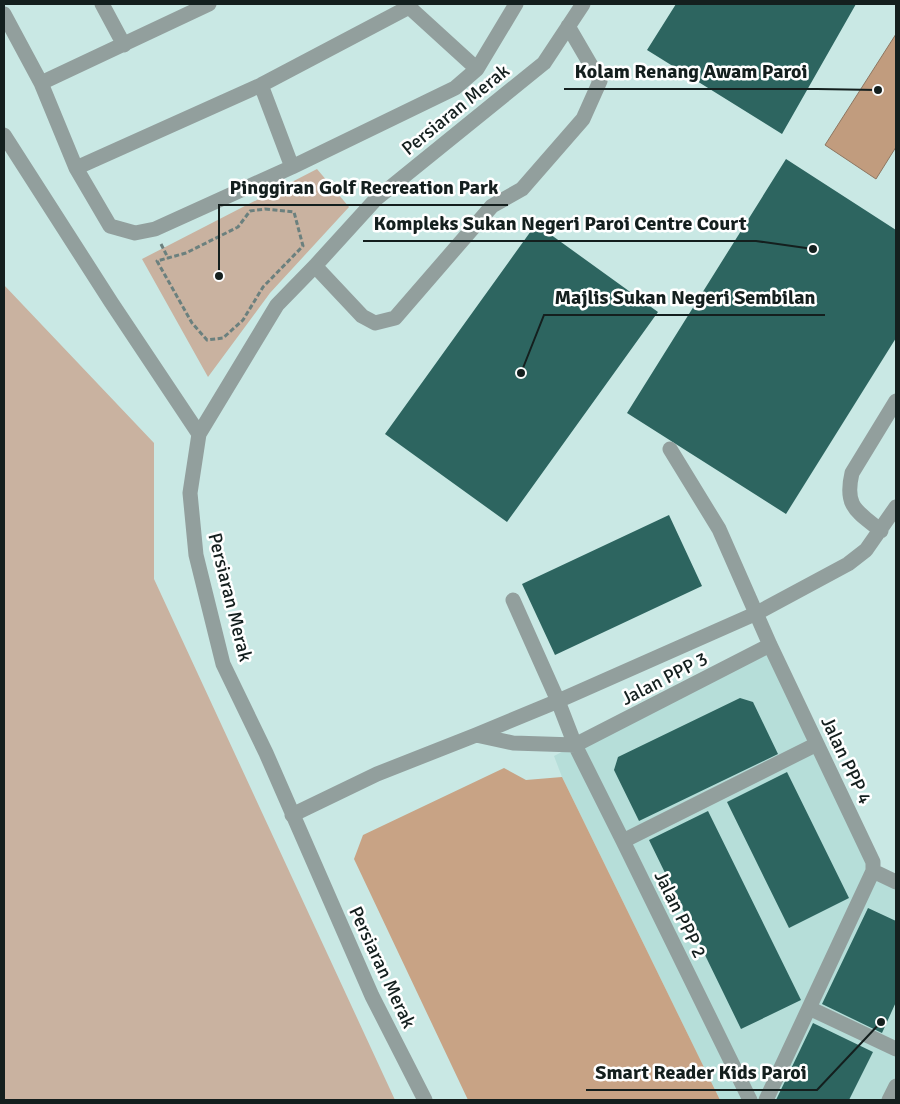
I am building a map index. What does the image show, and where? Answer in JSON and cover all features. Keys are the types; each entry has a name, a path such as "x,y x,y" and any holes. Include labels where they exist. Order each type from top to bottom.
{"street":[{"path":"102,4 124,45"},
{"path":"41,83 209,4"},
{"path":"4,14 41,83 76,168 110,226 134,233 154,229 292,167 455,88 477,69 516,4"},
{"name":"Persiaran Merak","path":"425,1100 372,996 266,753 223,664 196,555 190,493 199,434 277,305 316,266 376,199 544,63 583,4"},
{"path":"76,168 261,85 410,6 477,69"},
{"path":"316,266 362,316 376,323 395,318 492,206 522,189 583,119 600,81 568,26"},
{"path":"261,85 292,167"},
{"path":"4,134 111,302 199,434"},
{"path":"880,531 857,512 850,500 850,485 852,473 896,401"},
{"name":"Jalan PPP 4","path":"670,449 719,530 770,645 874,862 873,871"},
{"path":"292,815 376,774 558,701 757,613 848,564 866,550 896,506"},
{"name":"Jalan PPP 2","path":"513,600 558,701 575,745 624,841 750,1100"},
{"name":"Jalan PPP 3","path":"575,745 770,645"},
{"path":"476,735 513,743 575,745"},
{"path":"624,841 817,744"},
{"path":"766,1100 873,871 896,882"},
{"path":"809,1008 896,1049"},
{"path":"890,1100 896,1086"}],"path":[{"path":"265,209 294,212 303,246 262,287 243,320 223,338 207,340 192,323 157,262 186,253 238,227 250,211 265,209"}],"shaded area":[{"path":"896,34 896,147 876,179 825,145"},
{"path":"317,169 349,207 270,293 208,377 142,259"},
{"path":"4,285 154,443 154,579 395,1100 4,1100"},
{"path":"771,645 871,867 896,879 896,1100 720,1100 562,777 554,756"},
{"path":"504,768 526,780 562,777 720,1100 468,1100 354,859 363,835"}],"building":[{"path":"676,4 856,4 782,134 647,50"},
{"path":"786,159 896,230 896,338 786,514 627,413"},
{"path":"536,224 658,312 507,522 385,434"},
{"path":"669,515 702,586 555,655 522,584"},
{"path":"740,698 753,702 778,754 639,821 614,770 618,757"},
{"path":"787,772 849,898 789,928 727,802"},
{"path":"708,811 801,1000 741,1029 649,840"},
{"path":"868,908 896,921 896,1002 882,1033 822,1004"},
{"path":"813,1023 873,1052 849,1100 776,1100"}],"place":[{"name":"Kolam Renang Awam Paroi","path":"878,90"},
{"name":"Kompleks Sukan Negeri Paroi Centre Court","path":"813,249"},
{"name":"Pinggiran Golf Recreation Park","path":"219,276"},
{"name":"Majlis Sukan Negeri Sembilan","path":"521,373"},
{"name":"Smart Reader Kids Paroi","path":"881,1022"}]}
